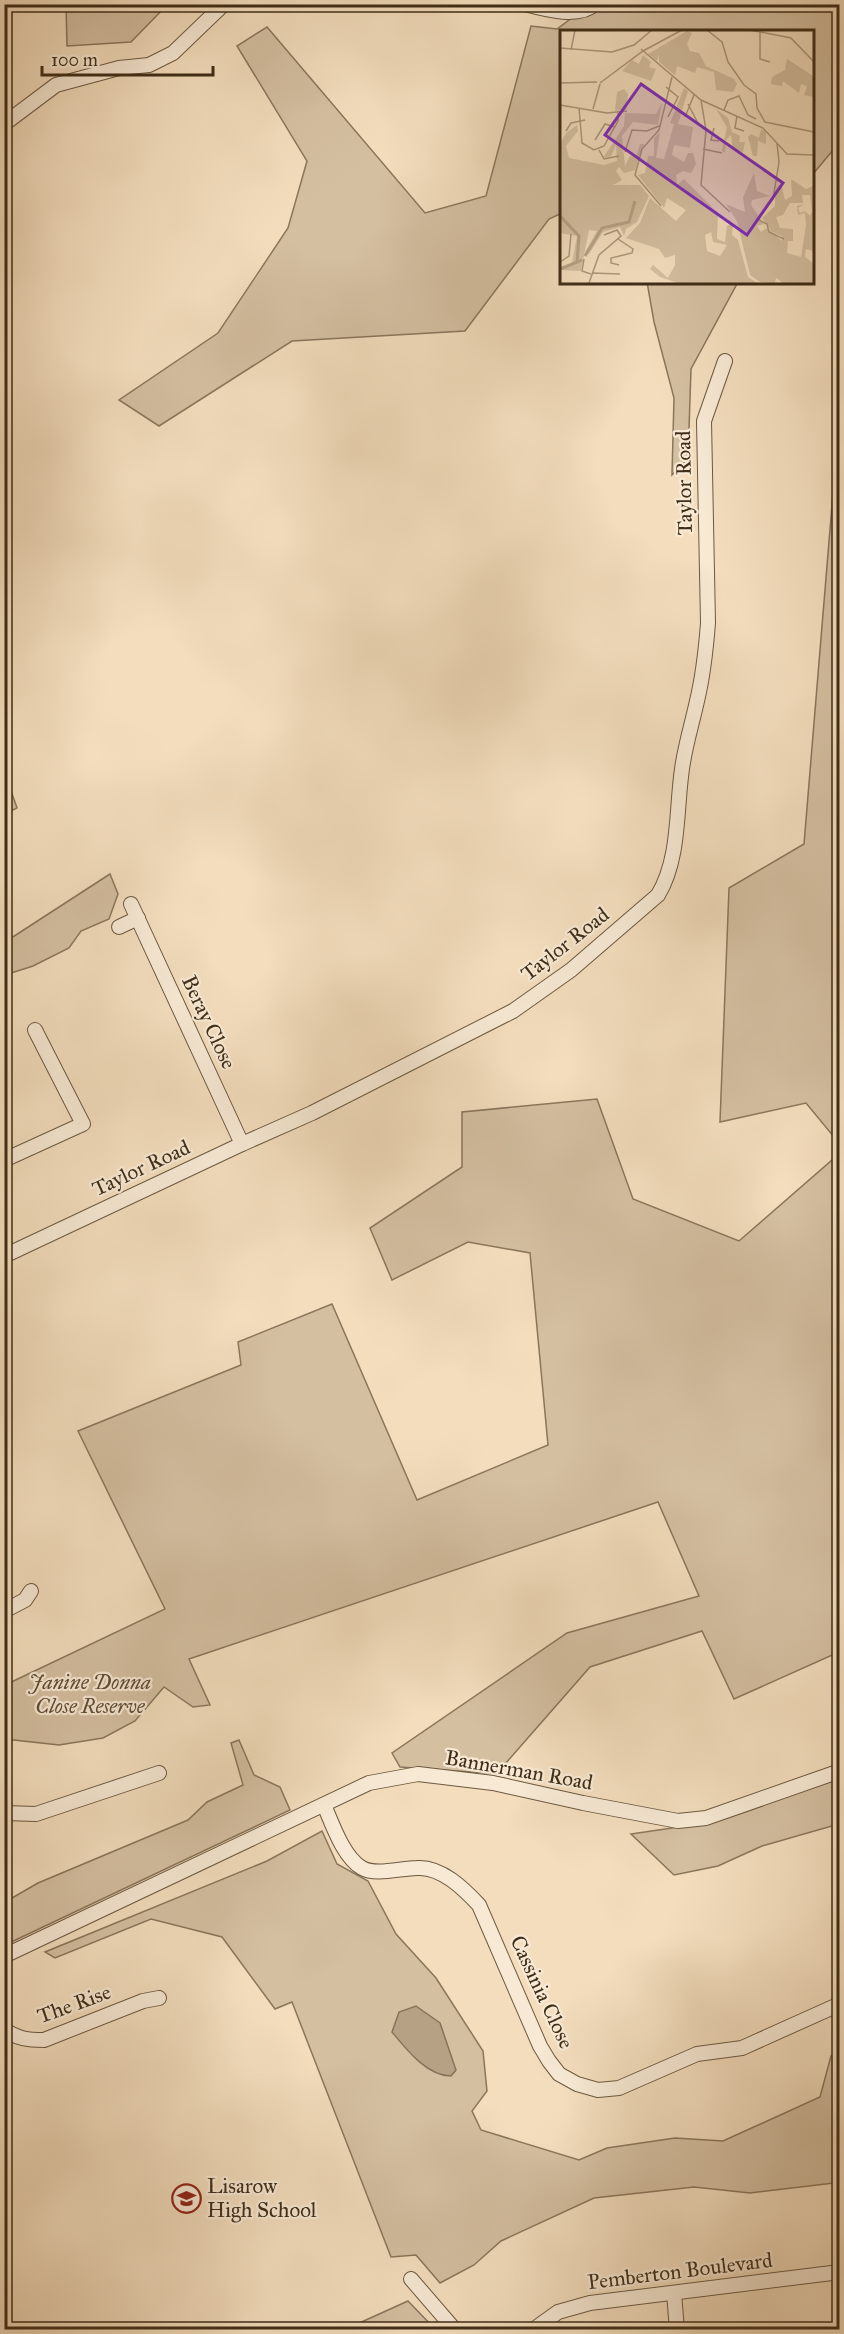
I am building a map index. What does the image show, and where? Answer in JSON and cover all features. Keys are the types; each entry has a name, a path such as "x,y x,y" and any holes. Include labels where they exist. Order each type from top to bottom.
{"street":[{"path":"4,124 56,86 118,69 149,65 173,53 224,4"},
{"path":"525,4 573,12 584,11 595,4"},
{"name":"Taylor Road","path":"4,1256 242,1143 312,1113 513,1011 571,970 647,906 662,888 666,882 675,837 683,763 698,699 705,653 708,623 704,421 725,361"},
{"name":"Beray Close","path":"131,904 242,1143"},
{"path":"119,927 138,918"},
{"path":"4,1160 83,1124 35,1030"},
{"path":"4,1611 25,1600 32,1591"},
{"name":"Bannerman Road","path":"4,1956 369,1783 418,1774 493,1783 678,1821 706,1818 840,1771"},
{"path":"4,1813 36,1814 159,1773"},
{"name":"Cassinia Close","path":"324,1805 340,1845 362,1868 390,1872 419,1867 440,1874 462,1887 478,1905 545,2054 559,2074 577,2084 598,2090 619,2088 697,2054 742,2048 840,2004"},
{"name":"The Rise","path":"4,2029 26,2040 44,2040 143,2001 159,1998"},
{"name":"Pemberton Boulevard","path":"533,2330 558,2312 590,2303 840,2272"},
{"path":"411,2279 455,2330"},
{"path":"674,2293 677,2330"}],"green space":[{"path":"66,4 167,5 131,42 67,46"},
{"path":"589,5 839,5 839,143 814,173 814,30 560,30 560,214 549,219 465,331 292,341 159,426 119,400 218,333 288,228 307,161 237,46 267,27 425,213 486,196 531,26 557,29"},
{"path":"647,284 737,284 691,369 688,459 672,475 674,398 654,322"},
{"path":"839,489 839,1143 806,1103 720,1122 729,888 804,844 833,493"},
{"path":"5,774 17,808 4,814"},
{"path":"110,874 118,894 109,919 81,931 69,948 33,966 5,975 5,942"},
{"name":"Janine Donna Close Reserve","path":"597,1099 633,1199 739,1241 839,1154 839,1652 734,1699 702,1631 590,1667 506,1763 500,1774 400,1767 392,1753 567,1633 699,1596 658,1502 189,1659 210,1705 193,1707 164,1687 135,1721 103,1738 59,1745 5,1739 5,1685 165,1609 78,1431 241,1365 238,1342 332,1304 417,1500 548,1445 530,1253 468,1242 392,1280 370,1228 462,1167 462,1112"},
{"path":"239,1740 254,1775 280,1787 290,1810 5,1945 5,1902 38,1883 188,1820 207,1802 243,1785 231,1743"},
{"path":"839,1779 839,1824 762,1846 718,1866 674,1875 631,1834 706,1823"},
{"path":"322,1831 337,1864 368,1881 396,1934 436,1978 483,2051 487,2091 472,2111 481,2130 579,2160 607,2148 675,2138 723,2141 820,2097 831,2056 839,2052 839,2186 834,2183 750,2193 694,2187 594,2198 501,2241 474,2265 440,2283 416,2255 391,2257 292,2002 275,2009 222,1937 151,1919 55,1958 45,1952 267,1861"},
{"path":"408,2301 435,2329 346,2329"}],"shaded area":[{"path":"416,2006 440,2023 456,2070 451,2076 442,2075 425,2067 392,2032 399,2012"}],"place":[{"name":"Lisarow High School","path":"186,2198"}]}
